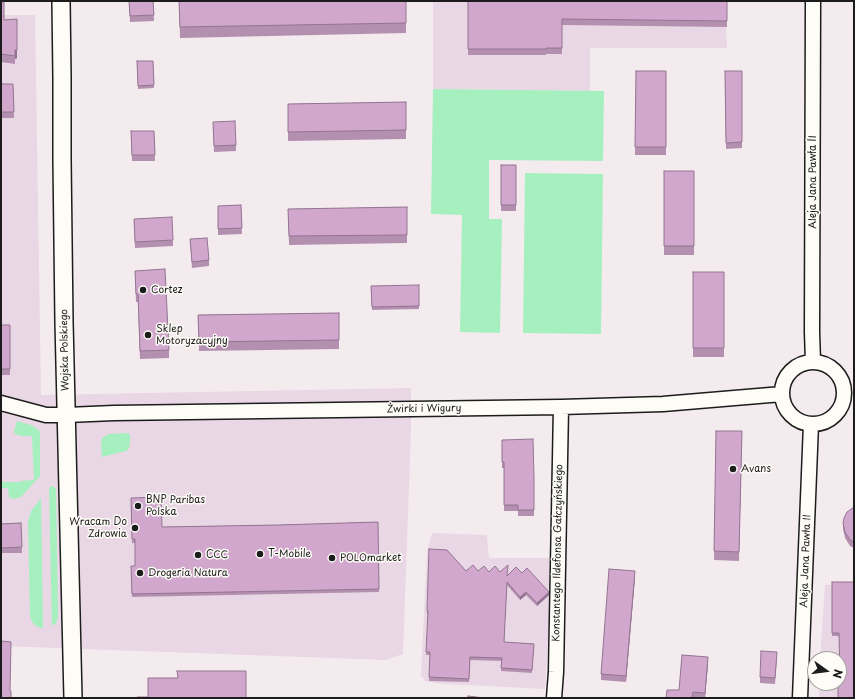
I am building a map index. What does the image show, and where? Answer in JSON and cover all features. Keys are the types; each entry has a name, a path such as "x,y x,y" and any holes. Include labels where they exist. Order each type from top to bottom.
{"street":[{"name":"Wojska Polskiego","path":"61,1 62,182 73,698"},
{"name":"Aleja Jana Pawła II","path":"813,362 814,1"},
{"path":"813,362 822,363 831,368 849,392 838,411 831,418 821,423 811,424 797,420 791,415 783,402 782,394 783,384 787,375 794,368 813,362"},
{"name":"Żwirki i Wigury","path":"1,404 46,415 67,415 114,413 561,407 663,404 782,394"},
{"name":"Konstantego Ildefonsa Gałczyńskiego","path":"554,698 556,672 561,407"},
{"name":"Aleja Jana Pawła II","path":"800,698 811,424"}],"shaded area":[{"path":"433,1 726,1 727,48 590,48 590,91 433,89"},
{"path":"1,15 35,15 41,395 411,388 411,430 403,654 386,660 1,646"},
{"path":"432,533 487,535 489,558 552,558 545,689 444,684 425,681 421,675 427,552"},
{"path":"854,584 854,698 819,698 819,691 847,691 847,651 821,651 825,585"}],"green space":[{"path":"433,89 604,91 603,161 489,160 489,219 502,219 500,333 460,332 462,215 431,214"},
{"path":"525,173 603,174 601,334 523,333"},
{"path":"17,421 31,425 39,430 40,476 21,497 14,499 9,497 8,488 1,488 1,482 21,482 34,480 32,436 21,436 15,434 14,431"},
{"path":"109,434 130,434 130,443 129,448 126,451 102,457 102,438"},
{"path":"51,486 56,489 58,617 56,623 52,626 49,489"},
{"path":"41,498 43,628 36,626 30,617 28,522 31,511"}],"building":[{"path":"1,1 4,1 4,20 17,19 17,50 15,50 15,56 1,54"},
{"path":"129,1 153,1 154,15 130,16"},
{"path":"179,1 406,1 406,23 180,27"},
{"path":"468,1 727,1 727,21 562,19 562,48 468,49"},
{"path":"137,61 153,61 154,85 138,86"},
{"path":"636,71 666,71 666,147 635,147"},
{"path":"725,71 742,71 742,142 726,143"},
{"path":"1,84 13,84 14,112 1,112"},
{"path":"406,102 406,130 288,132 288,104"},
{"path":"235,121 236,145 214,146 213,122"},
{"path":"131,131 154,131 155,155 132,155"},
{"path":"501,165 516,165 516,205 501,205"},
{"path":"664,171 694,171 694,246 664,246"},
{"path":"241,205 242,228 218,229 218,206"},
{"path":"407,207 407,235 289,236 288,209"},
{"path":"172,217 173,240 135,242 134,219"},
{"path":"207,238 209,260 192,262 190,239"},
{"path":"165,269 169,350 140,351 138,294 136,294 135,271"},
{"path":"693,272 724,272 724,348 693,348"},
{"path":"419,285 419,306 372,307 371,286"},
{"path":"339,313 339,340 199,342 198,315"},
{"path":"1,325 10,325 10,369 1,369"},
{"path":"716,431 742,431 739,552 714,551"},
{"path":"533,439 534,510 518,510 518,505 504,505 504,462 502,462 502,440"},
{"path":"161,497 162,527 378,522 379,589 132,594 131,566 135,566 135,539 132,539 131,498"},
{"path":"854,507 854,542 850,540 845,532 843,523 847,512"},
{"path":"21,523 22,547 1,548 1,524"},
{"path":"429,549 447,550 466,571 473,565 478,571 484,566 489,572 495,566 500,572 508,565 507,576 516,567 522,573 527,568 549,592 537,603 526,592 520,597 507,582 504,642 534,644 532,670 501,668 502,658 470,657 469,679 429,677 430,652 426,652"},
{"path":"609,569 635,571 626,676 601,674"},
{"path":"832,582 854,582 854,698 838,698 838,691 847,691 847,651 839,651 839,633 832,633"},
{"path":"1,641 11,642 11,698 1,698"},
{"path":"761,651 777,652 775,678 760,677"},
{"path":"682,655 708,657 705,693 693,692 692,698 666,698 667,690 679,690"},
{"path":"177,671 246,671 246,698 137,698 148,697 148,678 178,678"},
{"path":"468,696 484,698 468,698"}],"place":[{"name":"Cortez","path":"143,290"},
{"name":"Sklep Motoryzacyjny","path":"148,335"},
{"name":"Avans","path":"733,469"},
{"name":"BNP Paribas Polska","path":"138,506"},
{"name":"Wracam Do Zdrowia","path":"135,528"},
{"name":"T-Mobile","path":"260,554"},
{"name":"CCC","path":"198,555"},
{"name":"POLOmarket","path":"332,558"},
{"name":"Drogeria Natura","path":"140,573"}]}
